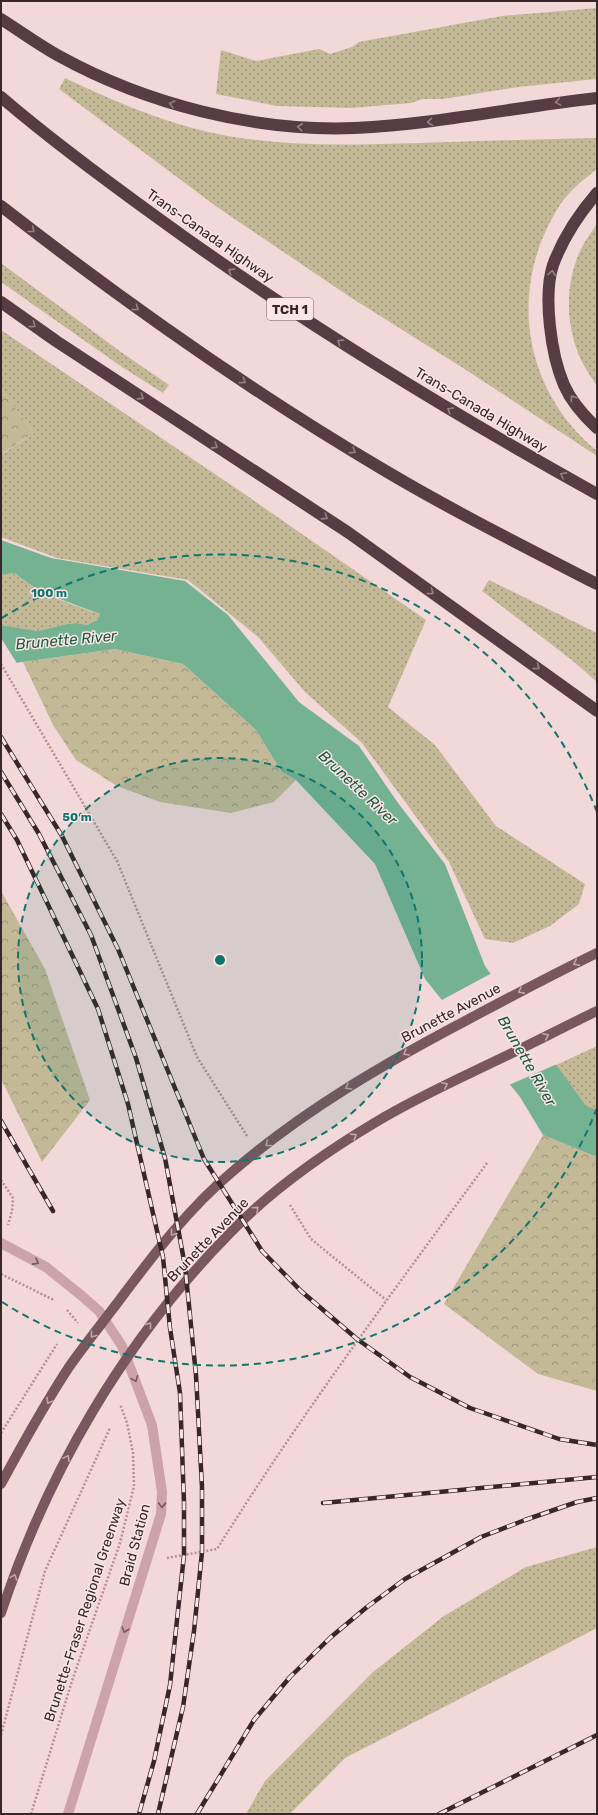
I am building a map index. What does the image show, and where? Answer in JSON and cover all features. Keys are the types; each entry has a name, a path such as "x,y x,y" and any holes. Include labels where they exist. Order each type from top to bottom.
{"highway":[{"path":"1,19 58,56 109,81 166,102 230,118 303,128 355,128 420,123 597,98"},
{"name":"Trans-Canada Highway","path":"1,97 98,175 224,266 355,352 483,430 597,494"},
{"path":"597,193 580,212 564,238 553,267 549,296 550,326 555,359 564,386 585,416 597,428"},
{"path":"1,206 75,264 167,330 294,415 384,470 472,520 597,584"},
{"path":"1,302 56,341 348,533 597,711"},
{"path":"583,701 597,717"}],"main road":[{"name":"Brunette Avenue","path":"1,1484 69,1367 137,1277 184,1219 231,1173 298,1120 336,1094 382,1066 555,973 597,953"},
{"name":"Brunette Avenue","path":"1,1613 39,1515 64,1463 96,1404 140,1337 183,1283 230,1233 269,1198 321,1157 376,1121 410,1102 597,1011"}],"lane":[{"name":"Braid Station","path":"1,1243 46,1267 82,1296 99,1312 122,1346 152,1425 162,1492 161,1514 68,1814"}],"path":[{"path":"1,664 117,862 197,1056 248,1138"},
{"path":"146,1561 217,1549 244,1506 357,1339 487,1163"},
{"path":"1,1180 14,1198 8,1224"},
{"path":"286,1198 311,1239 386,1300"},
{"path":"1,1274 61,1303"},
{"path":"66,1309 80,1326"},
{"path":"1,1433 57,1344"},
{"name":"Brunette-Fraser Regional Greenway","path":"31,1814 72,1681 120,1543 134,1486 133,1453 127,1423 119,1400"},
{"path":"1,1735 45,1571 110,1428"}],"green space":[{"path":"597,8 597,79 518,87 443,99 423,99 411,103 351,108 277,106 216,94 221,50 256,61 319,49 330,54 352,47 359,42 502,16"},
{"path":"65,78 115,101 165,120 200,130 254,140 282,143 337,145 597,138 597,169 577,186 560,205 543,237 533,269 529,303 530,336 538,368 552,398 572,426 597,451 597,456 463,368 350,297 217,207 59,89"},
{"path":"597,224 597,386 584,365 576,348 572,334 569,304 572,275 576,261 589,235"},
{"path":"1,263 121,352 169,385 163,393 122,367 1,282"},
{"path":"1,330 240,491 426,620 388,707 435,745 496,826 585,884 579,904 550,926 513,943 485,939 449,862 362,743 305,692 258,637 188,580 57,558 1,537 1,452 4,453 34,433 1,389"},
{"path":"1,389 34,433 3,453 1,452"},
{"path":"15,573 45,593 100,614 97,620 87,625 76,623 67,624 38,631 1,625 1,575"},
{"path":"489,580 597,633 597,682 573,661 482,591"},
{"path":"115,649 183,664 256,730 281,771 296,780 274,802 231,813 160,802 117,786 76,760 53,725 23,662"},
{"path":"1,891 45,969 90,1100 42,1162 1,1079"},
{"path":"597,1046 597,1110 586,1107 556,1065"},
{"path":"543,1135 597,1157 597,1391 538,1374 444,1304"},
{"path":"597,1547 597,1628 345,1758 290,1814 246,1814 265,1781 373,1672 444,1616 526,1567"}],"water":[{"name":"Brunette River","path":"1,540 51,558 185,581 228,615 299,702 359,746 398,803 445,864 485,966 586,1106 597,1110 597,1157 543,1135 520,1097 425,979 375,864 296,780 281,771 256,730 183,664 115,649 1,665 1,625 38,631 67,624 76,623 87,625 97,620 100,614 45,592 25,581 15,573 1,575"}],"pier":[{"path":"1,638 18,665 1,667"},
{"path":"492,973 557,1064 509,1085 440,1001"}],"railway":[{"path":"1,737 62,836 118,949 204,1159 262,1251 301,1291 357,1339 410,1377 470,1408 559,1439 597,1445"},
{"path":"1,772 39,834 91,935 136,1058 165,1158 185,1266 196,1375 202,1487 202,1552 194,1631 183,1707 158,1814"},
{"path":"1,814 17,840 98,1009 128,1104 163,1257 170,1328 180,1393 184,1503 184,1555 170,1685 154,1761 139,1814"},
{"path":"1,1121 53,1211"},
{"path":"323,1503 597,1477"},
{"path":"197,1814 254,1720 290,1677 331,1637 367,1607 405,1579 481,1537 577,1502 597,1498"},
{"path":"439,1814 597,1735"}]}
